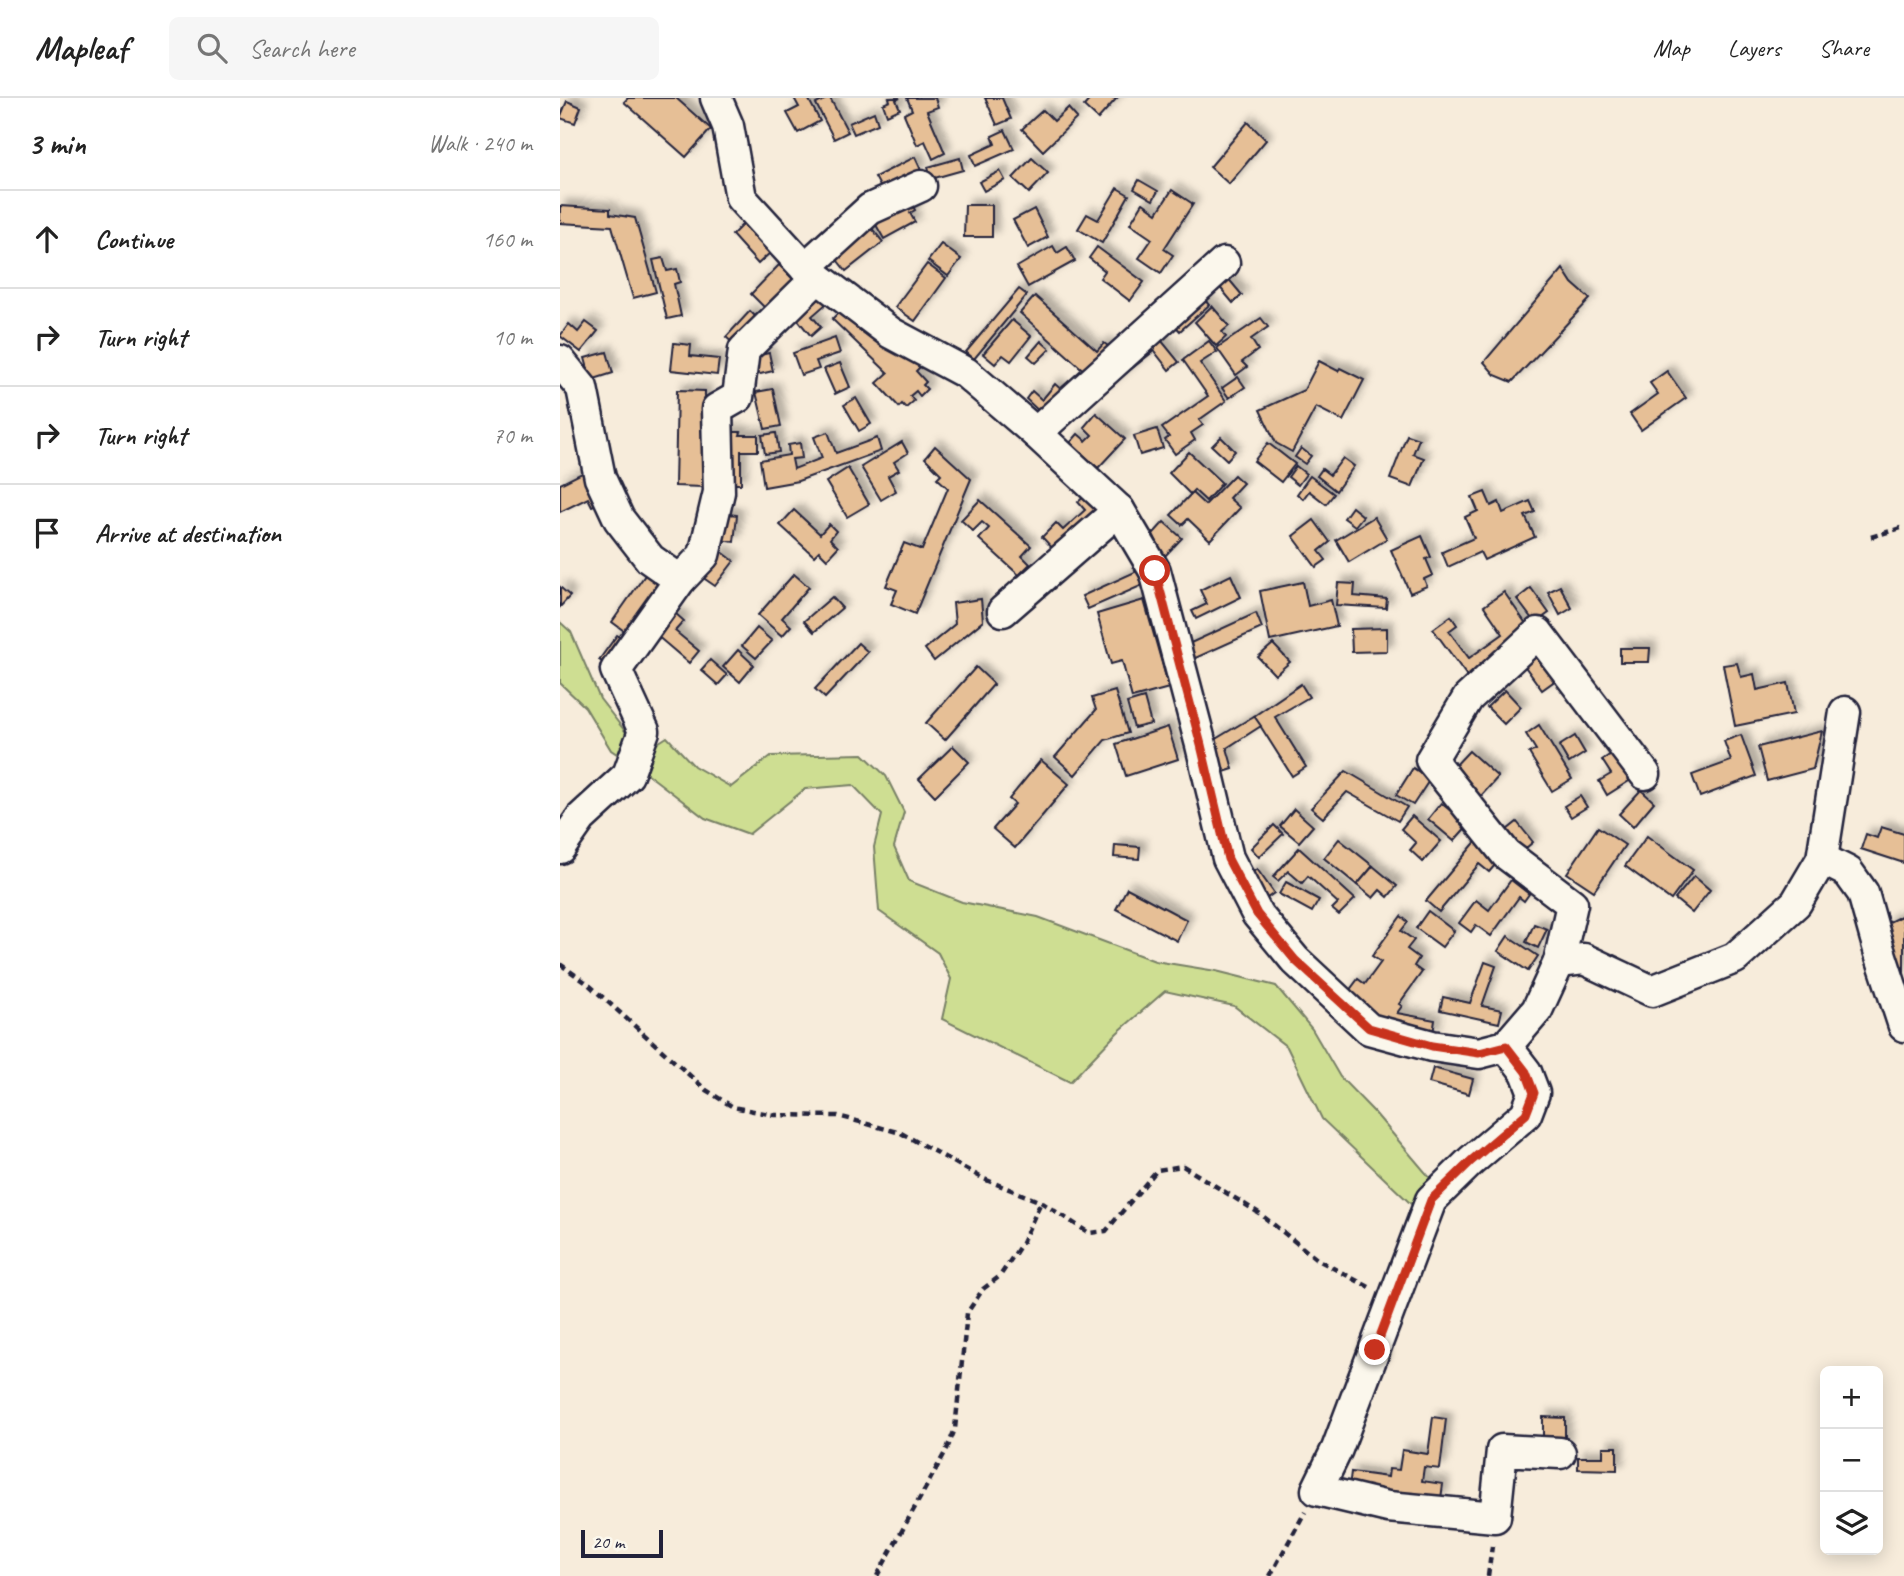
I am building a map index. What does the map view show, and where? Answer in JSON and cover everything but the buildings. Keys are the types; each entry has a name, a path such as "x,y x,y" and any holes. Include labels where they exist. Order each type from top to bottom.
{"street":[{"path":"716,98 728,126 741,198 811,273 891,333 966,373 1037,433 1119,510 1155,571 1228,859 1257,914 1295,960 1369,1028 1432,1046 1479,1053 1506,1046 1537,1010 1559,962 1572,904 1506,854 1431,760 1468,698 1538,633 1645,774"},
{"path":"560,848 582,818 628,775 643,731 616,670 680,580 704,555 719,492 717,408 738,397 744,350 870,209 921,186"},
{"path":"1037,433 1224,263"},
{"path":"560,361 582,388 600,478 620,519 650,559 680,580"},
{"path":"1003,611 1119,510"},
{"path":"1559,962 1584,959 1652,991 1735,958 1796,903 1822,859 1844,712"},
{"path":"1822,859 1848,872 1863,892 1878,950 1904,1026"},
{"path":"1506,1046 1526,1072 1534,1093 1526,1114 1431,1200 1337,1449 1317,1490 1388,1507 1495,1517 1502,1450 1560,1453"}],"path":[{"path":"1871,537 1904,527"},
{"path":"560,964 588,984 706,1090 733,1107 774,1115 838,1115 901,1133 984,1179 1041,1202 1089,1233 1106,1231 1157,1170 1183,1166 1259,1213 1318,1260 1394,1300"},
{"path":"877,1576 955,1429 967,1313 982,1289 1000,1276 1022,1243 1041,1202"},
{"path":"1270,1576 1317,1490"}],"green space":[{"path":"560,622 571,632 600,699 642,753 667,737 694,766 731,787 771,756 863,754 886,776 904,812 894,847 909,881 962,902 1038,917 1155,961 1216,971 1276,986 1312,1029 1340,1077 1375,1113 1431,1179 1411,1204 1322,1119 1287,1047 1234,1006 1165,991 1117,1033 1070,1082 942,1019 951,979 938,953 879,911 874,847 882,815 853,785 805,789 749,834 705,818 611,750 585,707 560,683"}],"route":[{"path":"1155,571 1228,859 1257,914 1295,960 1369,1028 1432,1046 1479,1053 1506,1046 1526,1072 1534,1093 1526,1114 1431,1200 1375,1350"}]}
